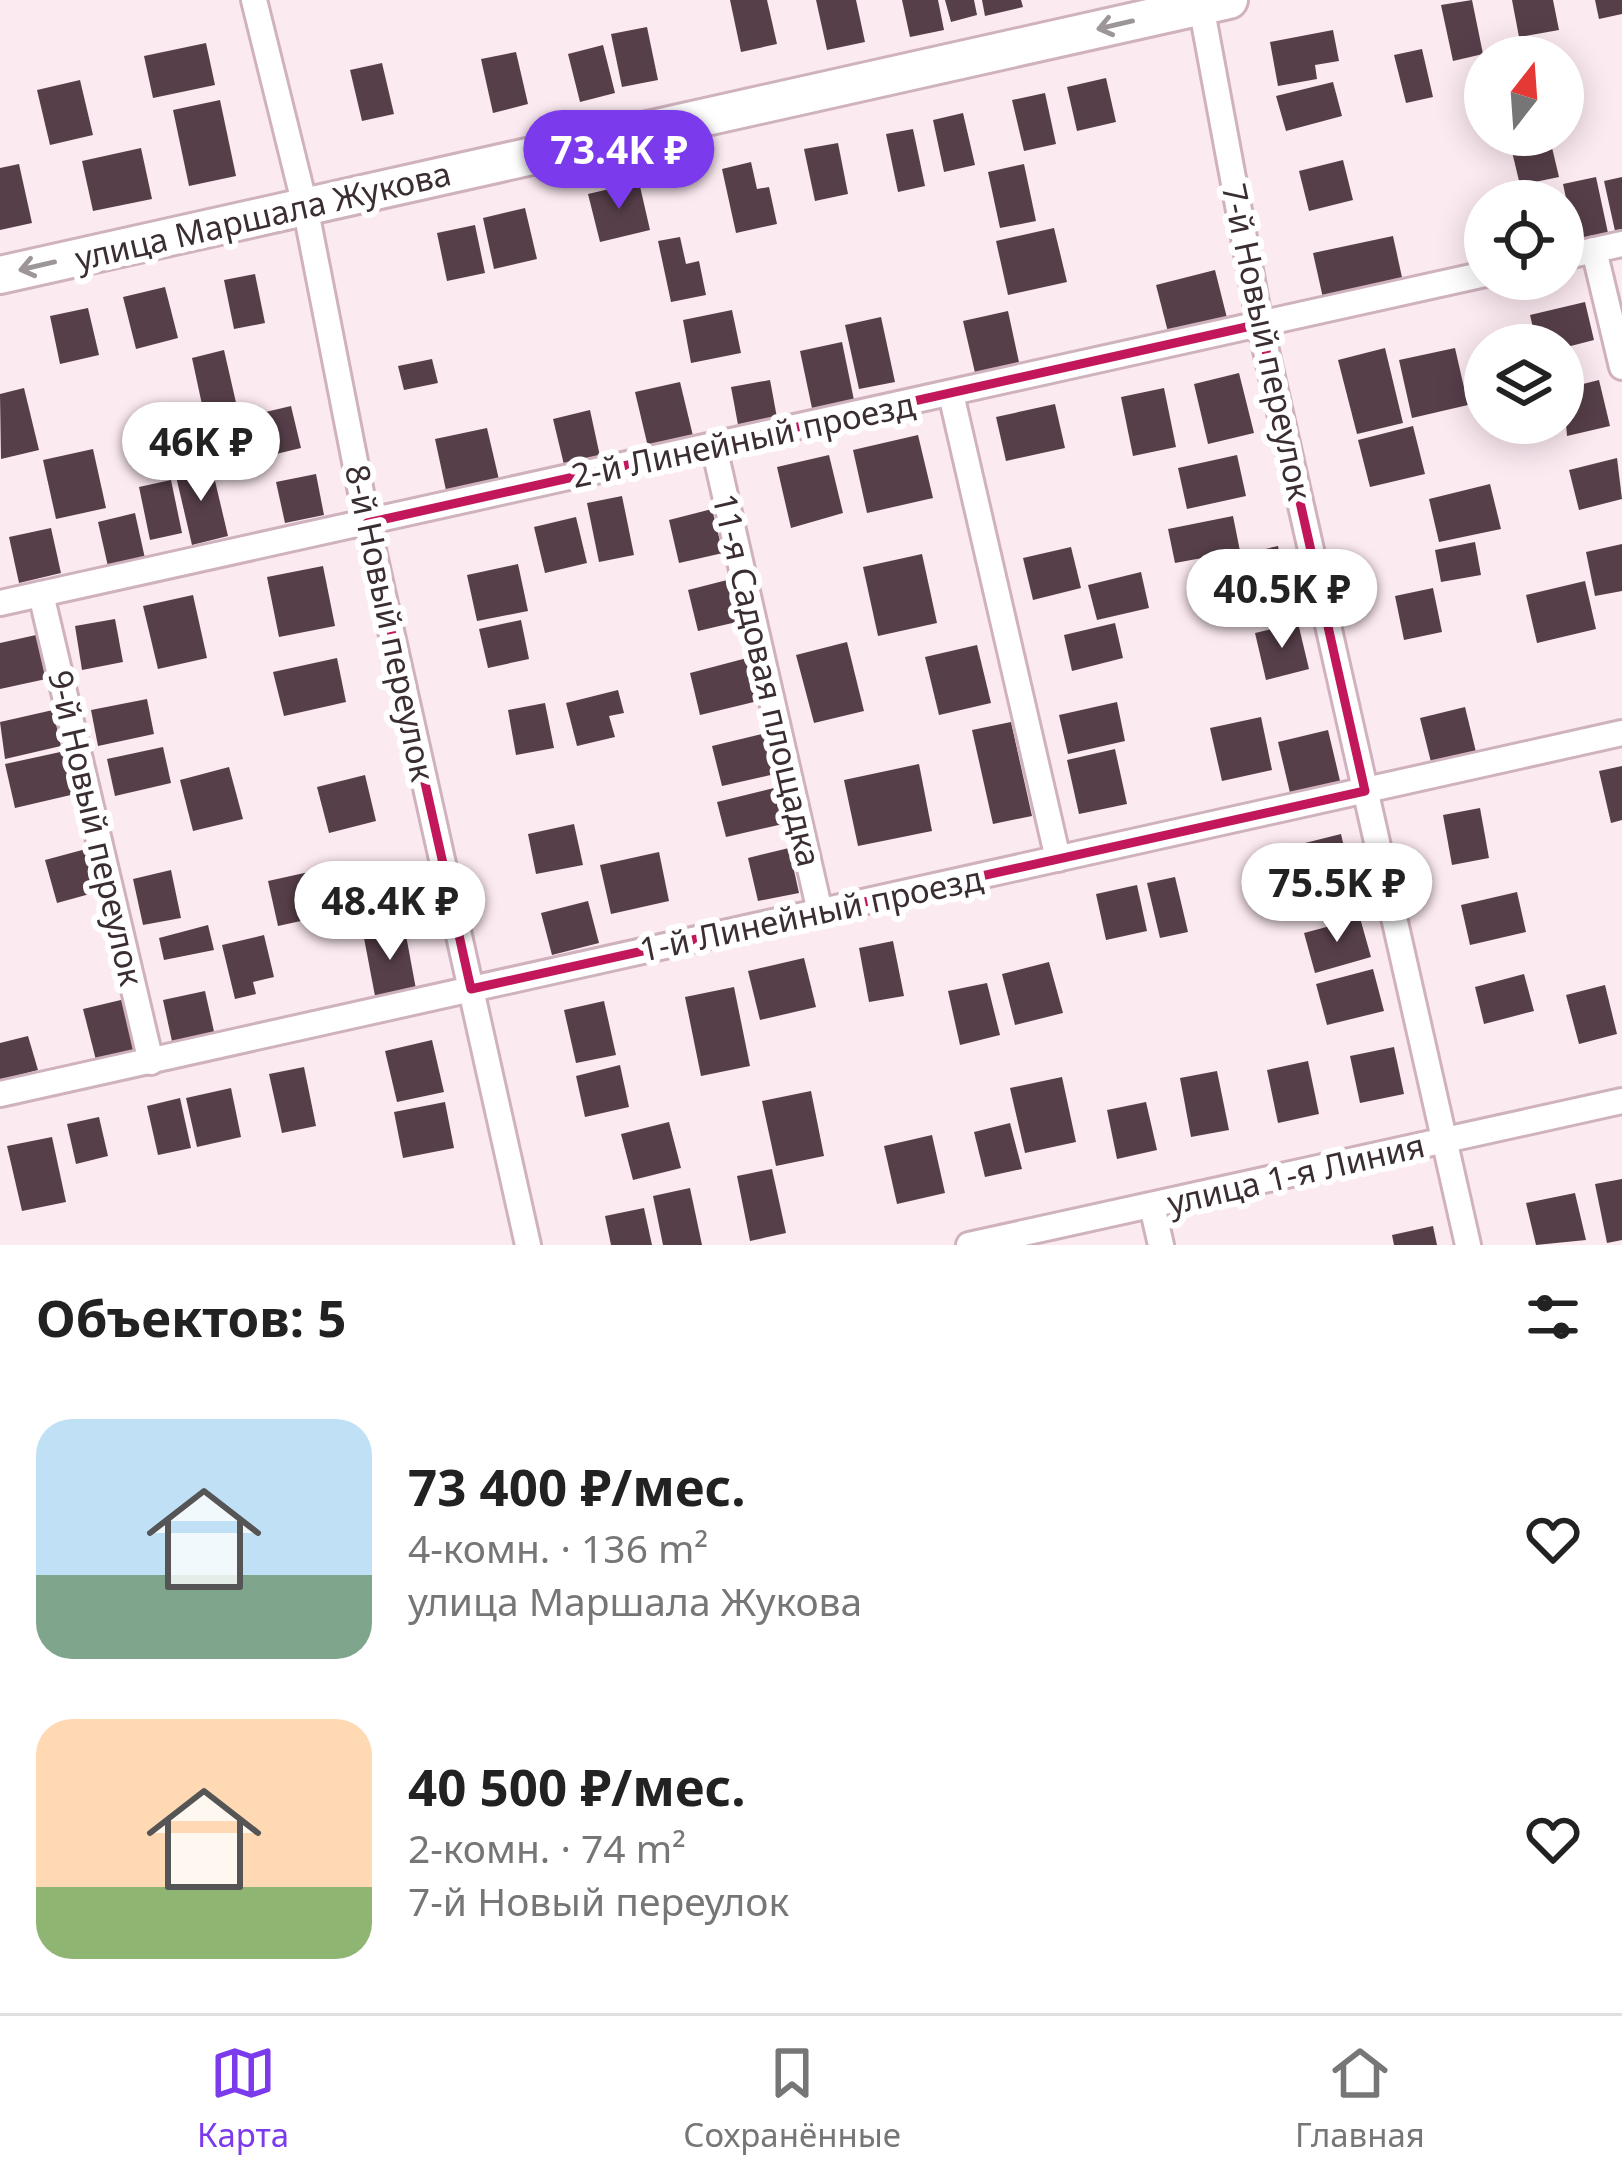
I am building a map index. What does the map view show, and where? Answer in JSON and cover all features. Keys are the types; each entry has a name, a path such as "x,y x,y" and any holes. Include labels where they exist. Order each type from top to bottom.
{"main road":[{"name":"улица Маршала Жукова","path":"0,275 1210,2"}],"street":[{"name":"8-й Новый переулок","path":"254,0 305,206 367,523 528,1245"},
{"name":"7-й Новый переулок","path":"1210,2 1260,324 1468,1245"},
{"path":"1584,252 1622,244"},
{"path":"1594,250 1622,367"},
{"name":"2-й Линейный проезд","path":"0,603 1464,279"},
{"path":"951,394 1058,859"},
{"name":"11-я Садовая площадка","path":"714,447 820,912"},
{"name":"9-й Новый переулок","path":"41,594 151,1062"},
{"name":"1-й Линейный проезд","path":"0,1094 1622,734"},
{"name":"улица 1-я Линия","path":"969,1245 1622,1101"},
{"path":"1152,1206 1161,1245"}],"highlighted area":[{"path":"1260,324 1365,791 471,989 367,523"}],"building":[{"path":"730,0 767,0 777,44 741,52"},
{"path":"816,0 856,0 865,42 827,50"},
{"path":"902,0 938,0 944,30 910,37"},
{"path":"945,0 974,0 977,15 951,22"},
{"path":"982,0 1021,0 1023,7 985,16"},
{"path":"1472,0 1479,36 1464,36 1464,58 1453,61 1441,5"},
{"path":"1512,0 1553,0 1559,30 1519,36"},
{"path":"1595,0 1622,0 1622,14 1599,19"},
{"path":"647,27 658,80 622,87 611,34"},
{"path":"1333,30 1339,61 1315,65 1317,79 1278,86 1270,42"},
{"path":"206,43 215,85 153,98 144,56"},
{"path":"603,45 615,93 580,102 568,54"},
{"path":"1422,49 1433,97 1406,103 1394,55"},
{"path":"516,52 528,104 493,113 481,59"},
{"path":"382,63 394,114 362,121 350,70"},
{"path":"1106,78 1116,122 1077,131 1067,87"},
{"path":"80,80 93,135 50,145 37,90"},
{"path":"1333,82 1342,116 1286,131 1276,96"},
{"path":"1045,93 1056,144 1024,151 1012,100"},
{"path":"220,100 236,176 189,186 173,110"},
{"path":"963,113 975,165 944,172 933,120"},
{"path":"913,129 925,186 898,192 886,134"},
{"path":"838,143 848,194 815,201 804,149"},
{"path":"141,148 152,199 93,211 82,161"},
{"path":"1513,156 1554,156 1559,177 1519,180"},
{"path":"1343,160 1353,200 1309,211 1299,171"},
{"path":"751,162 757,189 769,187 777,224 736,233 722,169"},
{"path":"19,164 32,223 0,230 0,168"},
{"path":"1024,164 1036,221 1000,228 988,172"},
{"path":"1596,177 1608,233 1584,238 1582,180"},
{"path":"1622,177 1622,229 1615,231 1604,181"},
{"path":"639,182 650,230 600,242 588,194"},
{"path":"525,208 537,259 494,269 483,218"},
{"path":"475,225 485,273 447,281 437,233"},
{"path":"1054,228 1067,282 1008,295 996,241"},
{"path":"1393,236 1403,282 1323,298 1313,253"},
{"path":"680,237 686,264 699,261 706,295 671,302 658,241"},
{"path":"1215,270 1227,318 1168,332 1156,285"},
{"path":"255,274 265,323 234,329 224,280"},
{"path":"165,287 178,338 136,349 123,297"},
{"path":"1585,302 1594,340 1584,343 1584,324 1532,324 1530,315"},
{"path":"88,308 99,355 60,364 50,316"},
{"path":"732,310 741,353 691,363 683,320"},
{"path":"1008,311 1020,367 976,377 963,321"},
{"path":"881,317 895,382 859,389 845,325"},
{"path":"842,342 855,405 813,413 800,351"},
{"path":"1385,348 1403,423 1357,434 1338,360"},
{"path":"1455,348 1464,406 1412,418 1399,360"},
{"path":"224,350 237,407 204,414 192,358"},
{"path":"432,359 438,383 404,390 398,366"},
{"path":"1239,373 1254,433 1208,444 1194,384"},
{"path":"770,380 778,423 739,430 731,387"},
{"path":"1599,380 1610,426 1584,432 1584,384"},
{"path":"680,382 693,436 648,447 635,392"},
{"path":"24,388 39,450 1,459 0,394"},
{"path":"1164,388 1176,447 1133,456 1121,397"},
{"path":"1055,404 1065,448 1006,461 996,417"},
{"path":"291,406 301,448 251,460 240,418"},
{"path":"590,410 601,461 565,469 553,419"},
{"path":"1413,426 1425,474 1370,487 1358,440"},
{"path":"487,428 500,484 447,495 435,439"},
{"path":"918,435 933,498 867,513 853,450"},
{"path":"93,449 106,508 56,519 43,460"},
{"path":"829,455 843,513 791,528 777,467"},
{"path":"1237,455 1246,496 1187,509 1178,468"},
{"path":"1617,458 1622,499 1579,510 1569,470"},
{"path":"211,464 228,536 192,545 175,472"},
{"path":"316,474 324,515 285,523 276,482"},
{"path":"171,480 182,533 150,540 139,487"},
{"path":"1490,484 1501,529 1439,542 1429,499"},
{"path":"622,496 634,555 599,562 587,503"},
{"path":"712,509 723,553 679,563 669,520"},
{"path":"135,513 146,563 109,571 98,522"},
{"path":"1233,516 1240,551 1175,563 1168,529"},
{"path":"576,517 587,563 545,573 534,527"},
{"path":"51,528 61,573 19,583 9,537"},
{"path":"1475,542 1481,575 1441,582 1435,550"},
{"path":"1622,544 1622,591 1595,596 1586,552"},
{"path":"1278,546 1284,576 1241,585 1235,556"},
{"path":"1071,547 1081,588 1033,600 1023,558"},
{"path":"922,554 937,623 878,636 863,567"},
{"path":"518,564 528,611 477,621 467,575"},
{"path":"323,566 335,626 279,637 267,577"},
{"path":"1141,572 1149,608 1097,620 1088,585"},
{"path":"731,579 741,621 698,631 688,590"},
{"path":"1585,581 1596,629 1537,643 1526,595"},
{"path":"1287,584 1294,613 1250,623 1243,594"},
{"path":"1433,588 1442,632 1404,640 1395,596"},
{"path":"193,595 207,658 158,669 143,606"},
{"path":"115,619 123,662 82,670 75,626"},
{"path":"521,620 529,659 488,668 479,629"},
{"path":"1115,623 1123,658 1072,671 1064,635"},
{"path":"1298,623 1309,669 1266,680 1255,633"},
{"path":"36,635 46,679 0,689 0,643"},
{"path":"847,642 864,711 814,723 796,655"},
{"path":"977,645 991,703 939,715 925,657"},
{"path":"337,658 346,702 284,716 273,672"},
{"path":"747,658 758,701 700,715 690,673"},
{"path":"618,690 624,713 609,716 615,737 577,746 566,703"},
{"path":"147,699 154,734 98,746 91,710"},
{"path":"1117,702 1125,741 1068,754 1059,715"},
{"path":"545,703 554,748 516,755 508,710"},
{"path":"1465,707 1476,752 1431,762 1420,718"},
{"path":"53,710 61,746 5,759 0,722"},
{"path":"1261,717 1272,770 1222,781 1210,728"},
{"path":"1011,722 1032,816 993,824 972,730"},
{"path":"1328,730 1341,785 1291,797 1278,742"},
{"path":"766,733 775,774 722,786 712,746"},
{"path":"163,747 171,783 115,796 107,759"},
{"path":"1115,749 1127,804 1079,814 1067,760"},
{"path":"65,751 75,794 15,808 5,764"},
{"path":"919,764 932,831 858,846 844,780"},
{"path":"1622,766 1622,820 1611,823 1599,771"},
{"path":"229,767 243,819 193,831 180,780"},
{"path":"365,775 376,821 329,833 317,787"},
{"path":"774,788 783,824 726,837 717,802"},
{"path":"1480,808 1489,858 1452,865 1443,815"},
{"path":"574,824 583,865 536,874 528,834"},
{"path":"1341,834 1352,881 1289,897 1277,850"},
{"path":"789,848 799,893 758,901 748,858"},
{"path":"86,849 97,892 57,903 45,860"},
{"path":"659,852 669,901 611,914 600,865"},
{"path":"327,868 337,913 278,926 268,881"},
{"path":"171,870 181,918 143,925 133,879"},
{"path":"1175,877 1188,932 1160,938 1147,883"},
{"path":"1137,885 1147,931 1106,940 1096,894"},
{"path":"1517,892 1526,932 1470,945 1461,905"},
{"path":"588,901 599,943 552,955 541,913"},
{"path":"1360,918 1371,957 1315,973 1304,933"},
{"path":"208,925 214,950 164,960 159,938"},
{"path":"405,930 416,989 375,996 364,938"},
{"path":"264,935 274,977 253,982 256,994 235,999 222,945"},
{"path":"893,941 904,996 869,1002 859,948"},
{"path":"804,958 816,1007 760,1020 748,971"},
{"path":"1049,962 1063,1013 1015,1025 1002,974"},
{"path":"1373,969 1384,1011 1327,1025 1316,984"},
{"path":"1524,974 1534,1011 1484,1024 1475,987"},
{"path":"987,983 1000,1035 960,1045 948,991"},
{"path":"1605,985 1617,1034 1579,1044 1566,995"},
{"path":"734,987 750,1066 701,1076 685,997"},
{"path":"205,991 215,1036 173,1046 163,1000"},
{"path":"125,999 138,1054 97,1064 83,1009"},
{"path":"604,1001 616,1055 576,1063 564,1010"},
{"path":"28,1036 38,1070 0,1080 0,1043"},
{"path":"432,1040 444,1092 397,1102 385,1051"},
{"path":"1394,1047 1404,1094 1360,1103 1350,1056"},
{"path":"1308,1061 1319,1114 1278,1123 1267,1070"},
{"path":"620,1065 629,1107 585,1117 576,1076"},
{"path":"304,1067 316,1126 282,1133 269,1074"},
{"path":"1217,1071 1229,1130 1191,1137 1180,1078"},
{"path":"1062,1077 1076,1142 1025,1153 1010,1088"},
{"path":"231,1088 241,1137 197,1147 186,1098"},
{"path":"811,1091 824,1156 776,1166 762,1101"},
{"path":"180,1098 191,1148 158,1155 147,1106"},
{"path":"445,1102 454,1148 403,1158 394,1112"},
{"path":"1146,1102 1157,1150 1117,1159 1107,1110"},
{"path":"99,1117 108,1156 76,1164 67,1124"},
{"path":"669,1122 681,1168 633,1180 621,1134"},
{"path":"1010,1123 1022,1169 985,1177 974,1132"},
{"path":"932,1135 945,1193 897,1204 884,1146"},
{"path":"52,1137 66,1202 22,1211 7,1146"},
{"path":"772,1169 786,1233 750,1241 737,1176"},
{"path":"1622,1179 1622,1240 1607,1243 1595,1184"},
{"path":"690,1188 702,1245 663,1245 653,1196"},
{"path":"1575,1193 1586,1240 1536,1245 1526,1203"},
{"path":"644,1208 652,1245 611,1245 605,1216"},
{"path":"1433,1226 1437,1245 1394,1245 1392,1235"}]}
